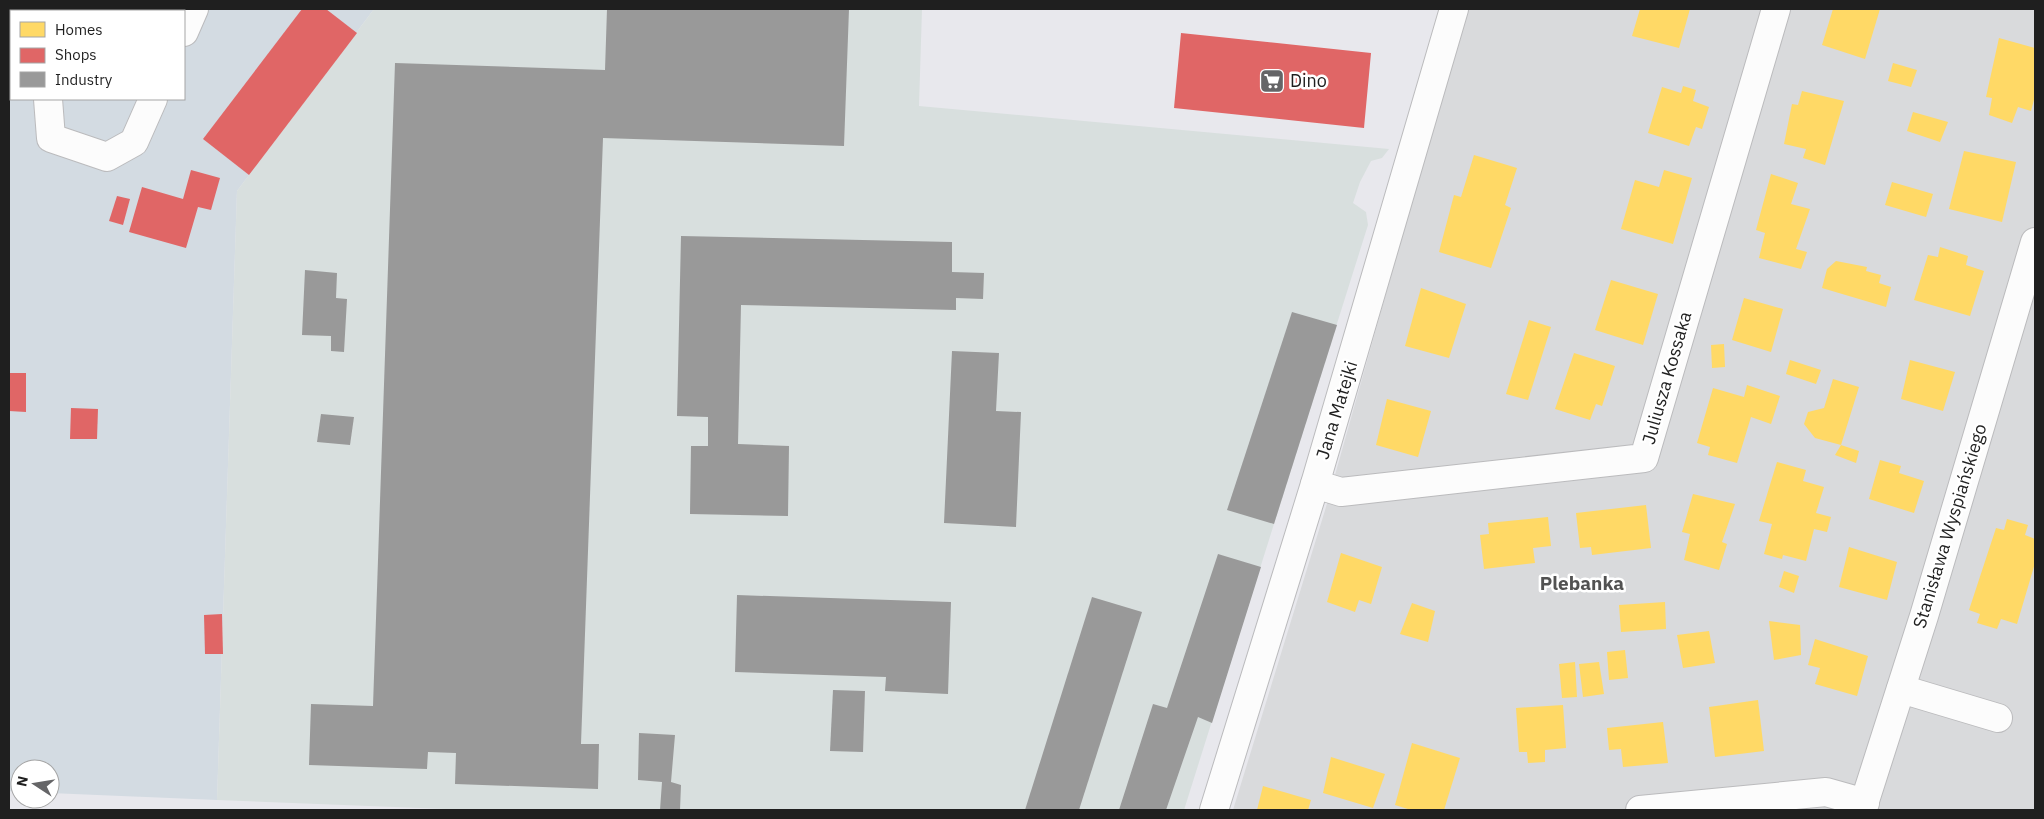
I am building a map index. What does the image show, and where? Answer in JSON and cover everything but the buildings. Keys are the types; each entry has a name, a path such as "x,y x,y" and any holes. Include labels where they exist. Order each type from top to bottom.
{"street":[{"path":"185,30 194,9"},
{"name":"Jana Matejki","path":"1214,810 1316,484 1454,9"},
{"name":"Juliusza Kossaka","path":"1316,484 1341,492 1644,458 1776,9"},
{"path":"48,100 51,138 107,157 134,142 153,100"},
{"name":"Stanisława Wyspiańskiego","path":"1864,807 2035,242"},
{"path":"1901,689 1998,718"},
{"path":"1640,810 1826,792 1864,807"}],"shaded area":[{"path":"9,9 374,9 237,191 217,800 60,793 60,759 10,759 9,791"},
{"path":"374,9 922,9 919,106 1389,149 1382,158 1371,161 1360,182 1353,203 1366,212 1368,225 1184,810 471,810 217,800 237,191"},
{"path":"1466,9 2035,9 2035,810 1233,810 1326,507"}],"place":[{"name":"Dino","path":"1272,81"}],"district":[{"name":"Plebanka","path":"1582,583"}]}
